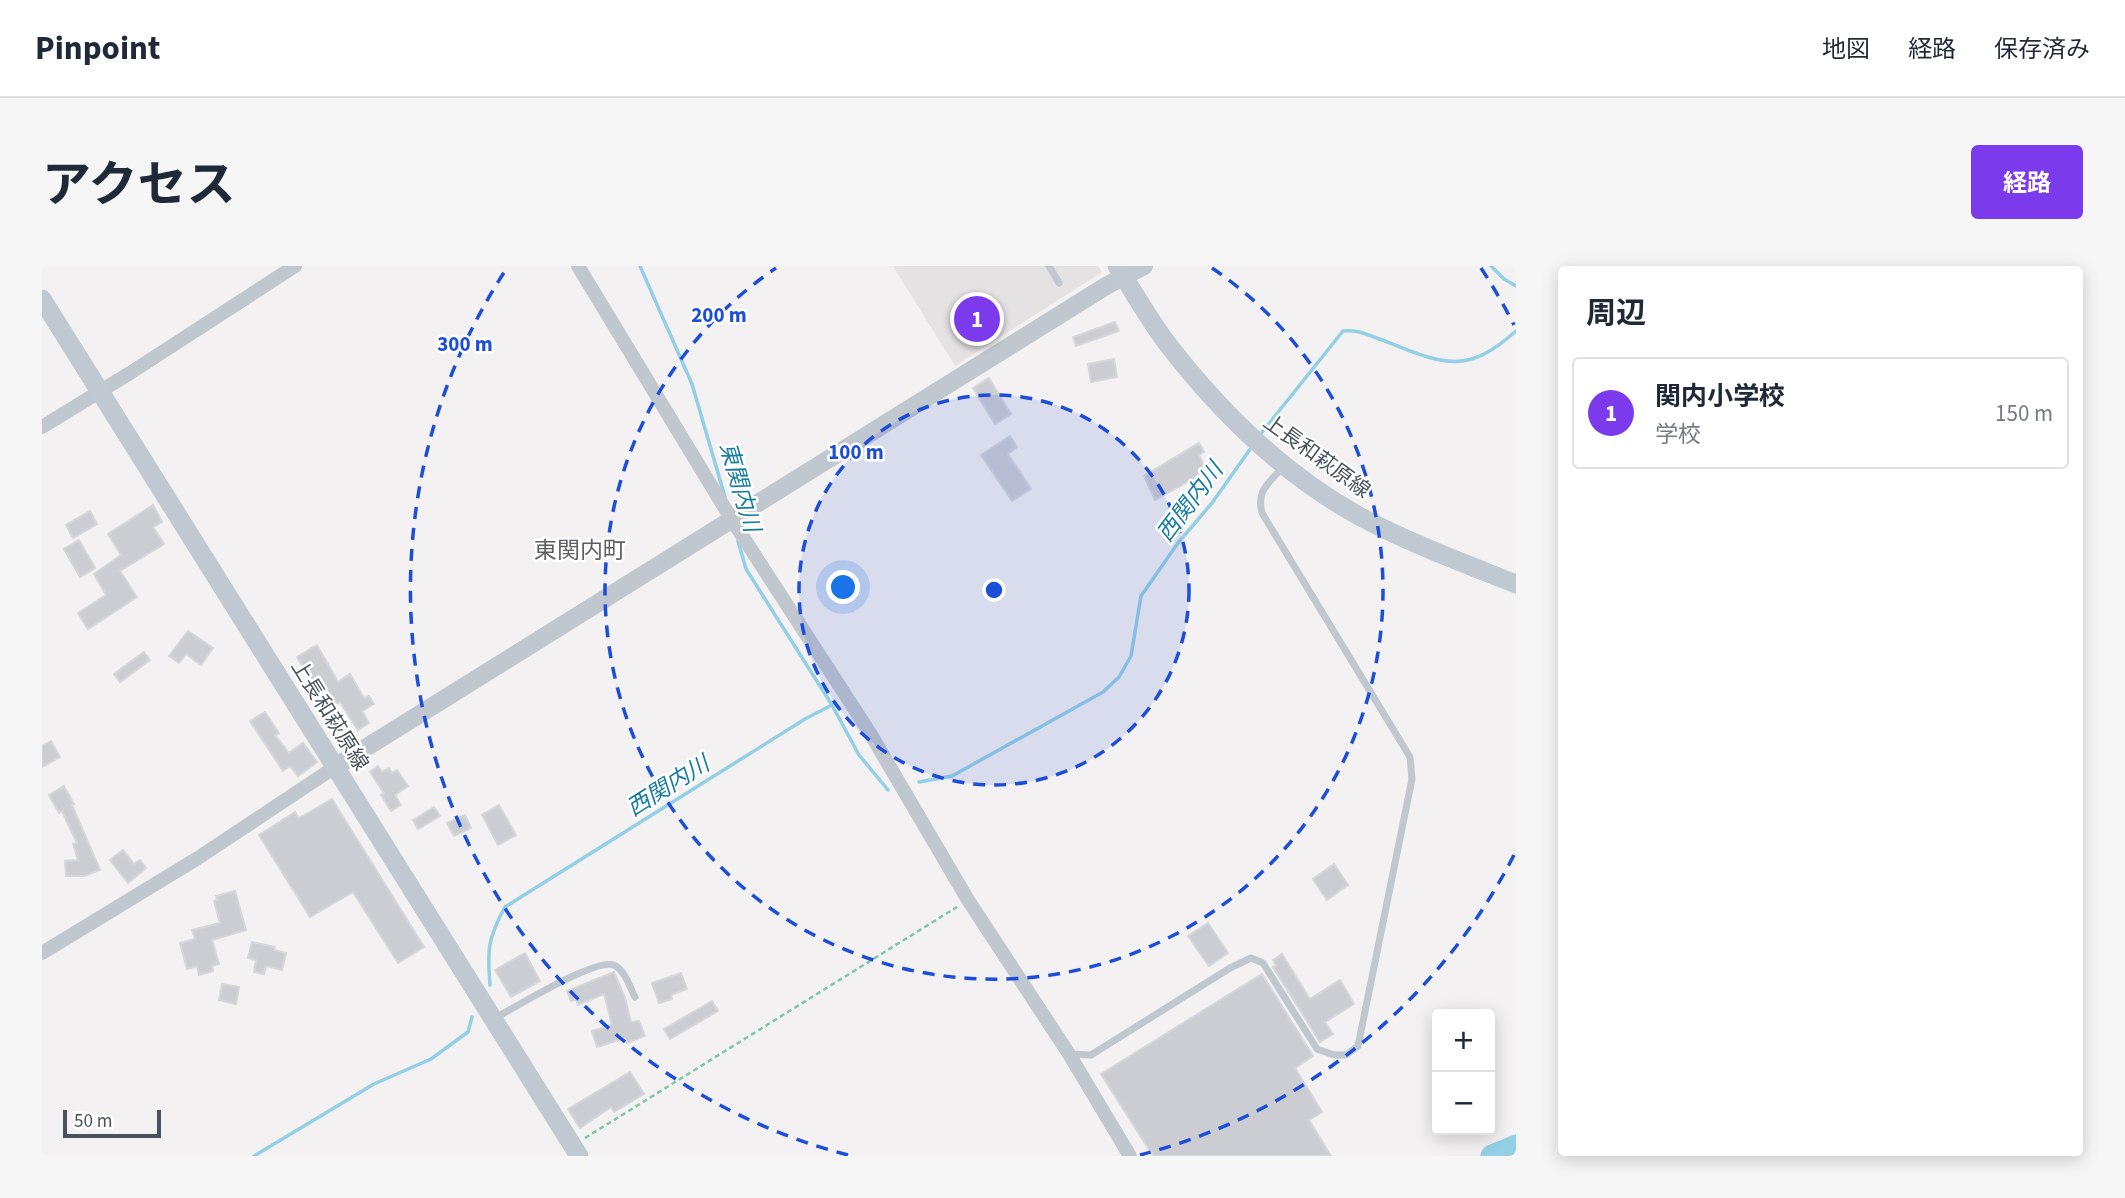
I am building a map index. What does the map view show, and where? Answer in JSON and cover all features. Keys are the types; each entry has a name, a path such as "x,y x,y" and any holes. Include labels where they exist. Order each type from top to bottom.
{"main road":[{"name":"上長和萩原線","path":"1120,271 1173,350 1204,389 1247,433 1285,466 1358,515 1402,537 1516,584"},
{"name":"上長和萩原線","path":"42,299 575,1151"}],"street":[{"path":"42,426 295,266"},
{"path":"578,266 732,520 870,733 968,900 1069,1054 1130,1156"},
{"path":"42,953 198,858 335,767 732,520 1120,271 1144,266"}],"lane":[{"path":"1049,266 1059,283"},
{"path":"1069,1054 1091,1055 1230,968 1251,958 1263,963 1317,1049 1334,1055 1346,1055 1358,1046 1412,779 1410,757 1262,513 1259,501 1262,491 1285,466"},
{"path":"494,1019 568,979 601,965 614,965 622,971 635,997"}],"path":[{"path":"575,1151 968,900"}],"shaded area":[{"path":"893,266 1098,266 1102,272 955,366"}],"building":[{"path":"1115,322 1119,331 1076,346 1073,337"},
{"path":"1114,359 1117,377 1091,382 1088,364"},
{"path":"989,378 1011,414 995,424 973,388"},
{"path":"1010,436 1017,447 1008,454 1031,489 1012,501 981,455"},
{"path":"1199,443 1204,452 1199,455 1207,471 1155,500 1144,476"},
{"path":"153,505 162,522 153,527 164,544 120,571 137,597 88,629 78,613 106,595 94,574 121,555 108,534"},
{"path":"90,511 97,524 73,538 66,525"},
{"path":"79,540 95,568 80,577 64,549"},
{"path":"188,631 213,648 201,665 186,654 179,663 169,656"},
{"path":"317,645 338,682 350,674 364,698 369,696 374,704 362,711 369,723 358,730 340,702 336,704 320,677 312,682 297,657"},
{"path":"144,652 150,660 120,682 114,674"},
{"path":"265,712 279,733 275,735 289,753 303,743 317,762 298,776 290,766 283,771 250,721"},
{"path":"51,741 60,757 42,767 42,746"},
{"path":"378,766 382,772 389,768 392,773 397,770 408,786 395,795 401,805 391,811 381,795 384,793 370,772"},
{"path":"64,786 74,804 72,805 100,870 84,876 66,876 65,861 78,860 73,844 77,843 62,811 59,813 49,795"},
{"path":"332,799 424,947 398,963 353,892 310,917 259,835 295,812 299,818"},
{"path":"499,805 516,835 498,845 482,815"},
{"path":"434,807 440,816 418,829 413,820"},
{"path":"465,815 471,828 454,836 447,823"},
{"path":"123,850 134,864 140,860 146,868 128,883 110,860"},
{"path":"1334,864 1348,885 1327,900 1313,879"},
{"path":"235,891 246,930 212,940 219,964 212,966 213,971 199,975 197,966 187,969 180,943 195,939 192,930 220,923 214,901 217,900 216,896"},
{"path":"1208,923 1228,953 1209,966 1188,936"},
{"path":"252,942 275,947 274,950 286,953 282,970 266,966 264,974 254,972 256,960 248,958"},
{"path":"525,953 540,981 511,997 495,970"},
{"path":"1282,954 1310,999 1340,980 1354,1004 1325,1022 1333,1034 1320,1042 1273,967 1276,965 1273,960"},
{"path":"614,972 631,1022 639,1021 645,1036 627,1043 625,1038 597,1047 592,1031 612,1025 604,994 578,1005 576,999 571,1001 567,991"},
{"path":"681,973 687,989 671,995 672,999 659,1003 652,983"},
{"path":"1262,974 1313,1056 1295,1068 1322,1112 1309,1120 1331,1156 1153,1156 1101,1074"},
{"path":"222,984 239,987 236,1004 219,1000"},
{"path":"712,1001 718,1011 670,1039 664,1029"},
{"path":"630,1072 644,1094 614,1112 611,1107 580,1128 568,1109"}],"waterway":[{"name":"東関内川","path":"640,266 692,384 725,497"},
{"name":"西関内川","path":"1491,266 1516,286"},
{"name":"西関内川","path":"1259,436 1343,331 1359,332 1423,355 1454,362 1483,355 1516,331"},
{"name":"西関内川","path":"919,782 952,776 1103,692 1119,677 1131,656 1141,596 1253,445"},
{"name":"東関内川","path":"738,541 746,569 832,705 859,755 888,790"},
{"name":"西関内川","path":"490,985 490,944 505,907 805,719 832,705"},
{"name":"西関内川","path":"254,1156 374,1084 431,1059 468,1032 472,1017"},
{"path":"1492,1156 1516,1146"}],"place":[{"name":"関内小学校","path":"977,319"}],"district":[{"name":"東関内町","path":"580,550"}]}
